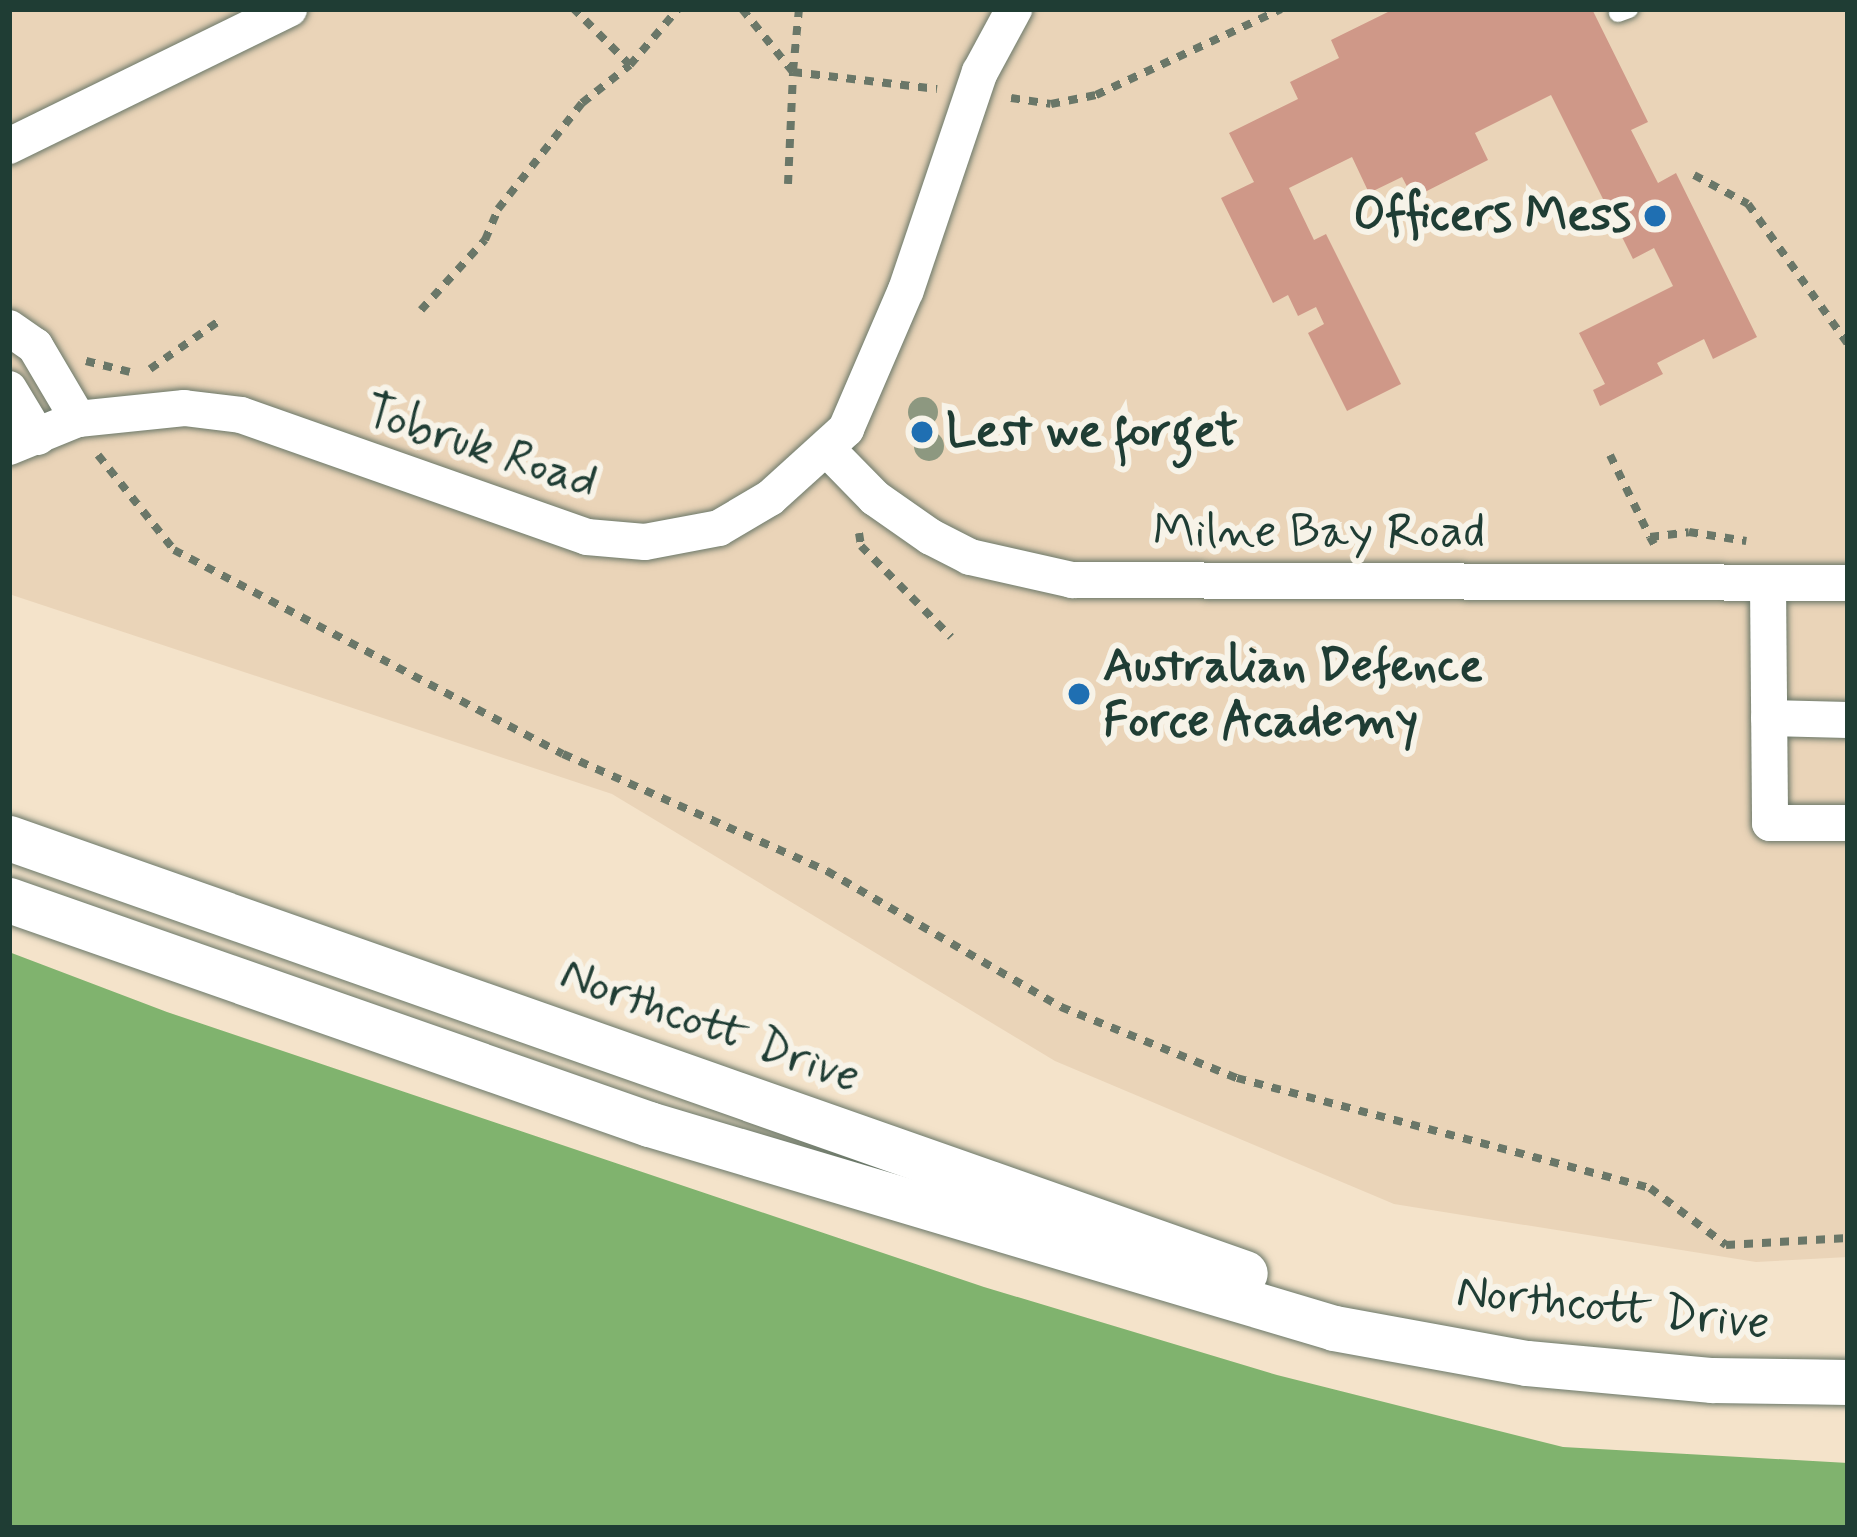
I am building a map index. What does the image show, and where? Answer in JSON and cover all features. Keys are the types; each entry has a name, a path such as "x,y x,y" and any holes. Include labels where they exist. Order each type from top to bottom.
{"street":[{"path":"9,146 289,9"},
{"name":"Tobruk Road","path":"9,476 23,442 78,419 184,408 241,415 587,537 645,542 719,528 828,450 846,429 906,290 973,92 1015,9"},
{"path":"9,328 35,346 78,419"},
{"path":"9,388 23,442"},
{"name":"Milne Bay Road","path":"828,450 883,504 970,556 1072,580 1848,584"},
{"path":"1768,584 1770,824 1848,823"},
{"path":"1769,718 1848,720"},
{"path":"9,814 66,859"},
{"name":"Northcott Drive","path":"9,838 1234,1269 1367,1330"},
{"name":"Northcott Drive","path":"9,901 832,1182 1334,1328 1367,1330 1527,1363 1712,1380 1848,1382"}],"path":[{"path":"574,9 630,65"},
{"path":"421,310 485,240 498,209 582,104 630,65 678,9"},
{"path":"742,9 793,72 799,9"},
{"path":"1694,175 1748,203 1848,344"},
{"path":"70,346 87,361 135,373 172,360 222,319"},
{"path":"78,419 174,550 562,754 827,871 1061,1007 1237,1078 1650,1188 1726,1245 1848,1238"},
{"path":"1610,455 1650,536"},
{"path":"883,504 856,539 951,637"}],"shaded area":[{"name":"Australian Defence Force Academy","path":"9,9 1848,9 1848,1257 1756,1262 1394,1204 1055,1061 612,794 9,594"}],"green space":[{"path":"9,952 167,1012 984,1287 1277,1375 1563,1447 1848,1463 1848,1528 9,1528"}],"building":[{"name":"Officers Mess","path":"1394,9 1592,9 1648,122 1631,130 1658,183 1676,173 1757,337 1713,359 1704,339 1657,363 1663,374 1600,406 1593,390 1605,384 1579,333 1673,286 1654,248 1633,259 1551,95 1475,133 1488,160 1413,198 1402,177 1369,193 1352,157 1289,188 1314,240 1326,234 1401,384 1347,411 1308,333 1324,324 1316,307 1298,316 1288,295 1273,303 1221,198 1254,182 1229,133 1298,99 1290,82 1339,58 1331,40"}],"place":[{"name":"Officers Mess","path":"1655,216"},
{"name":"Lest we forget","path":"922,432"},
{"name":"Australian Defence Force Academy","path":"1079,694"}]}
